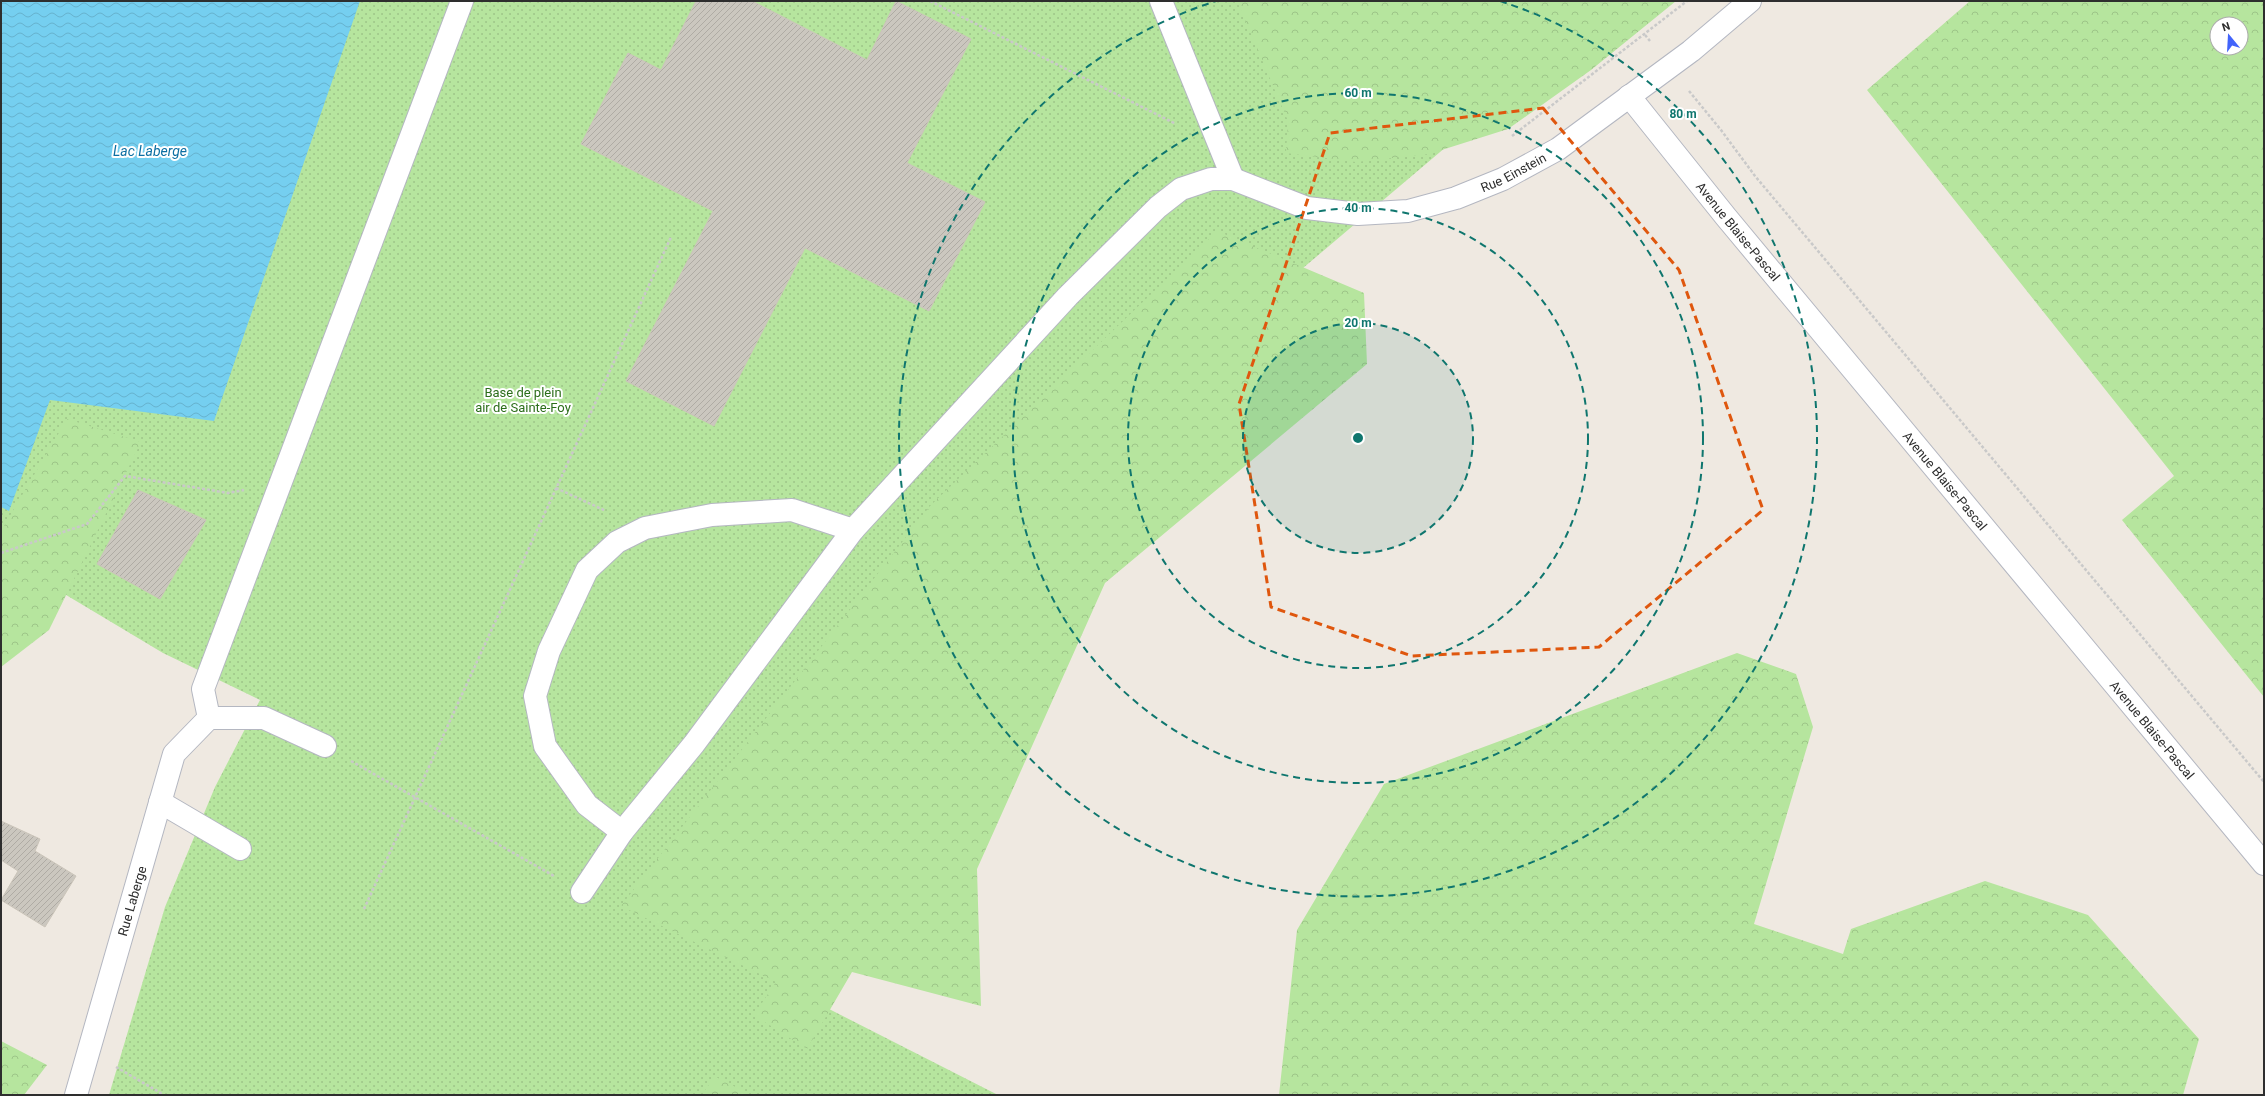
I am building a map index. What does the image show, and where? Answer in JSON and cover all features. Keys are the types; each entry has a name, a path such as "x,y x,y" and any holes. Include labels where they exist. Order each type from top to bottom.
{"street":[{"path":"325,746 264,718 209,718 203,689 462,1"},
{"path":"582,892 622,832 694,744 853,530 1068,296 1158,207 1181,188 1211,179 1233,179 1161,1"},
{"name":"Rue Einstein","path":"1233,179 1307,208 1358,214 1408,211 1480,189 1523,169 1558,149 1690,51 1750,1"},
{"name":"Avenue Blaise-Pascal","path":"1629,96 1726,217 2264,864"},
{"path":"622,832 587,805 545,746 535,696 548,651 587,570 617,542 645,528 712,515 792,510 853,530"},
{"name":"Rue Laberge","path":"76,1095 174,754 209,718"},
{"path":"160,802 240,849"}],"path":[{"path":"930,1 1179,125"},
{"path":"1510,137 1687,1"},
{"path":"1715,124 1760,182 2264,782"},
{"path":"364,909 414,796 671,237"},
{"path":"1,553 87,524 125,476 228,493 281,482"},
{"path":"556,488 645,528"},
{"path":"325,746 414,796 501,848 582,892"},
{"path":"88,1051 164,1095"}],"highlighted area":[{"path":"1543,108 1679,270 1763,510 1599,647 1412,656 1271,607 1239,404 1330,133"}],"green space":[{"name":"Base de plein air de Sainte-Foy","path":"1,1 1627,1 1564,47 1146,401 776,982 998,1095 109,1095 165,907 215,787 260,700 163,653 1,556"},
{"path":"1237,1 1676,1 1591,70 1508,129 1429,154 1356,162 1286,153 1288,121"},
{"path":"1970,1 2264,1 2264,697 2122,520 2174,476 1867,90"},
{"path":"1217,231 1364,293 1367,364 1105,583 977,869 981,1006 852,972 807,1049 754,1015 776,982 621,906 930,506"},
{"path":"67,419 141,442 49,630 1,667 1,531"},
{"path":"1737,653 1796,674 1813,727 1754,924 1843,954 1851,929 1985,881 2088,915 2199,1039 2183,1095 1279,1095 1297,930 1384,784"},
{"path":"1,1041 47,1065 24,1095 1,1095"},
{"path":"714,1076 751,1095 702,1095"}],"water":[{"name":"Lac Laberge","path":"1,1 360,1 214,421 50,400 9,511 1,507"}],"building":[{"path":"696,1 752,1 867,60 896,1 971,39 907,163 985,202 929,311 805,248 714,426 626,381 713,211 581,144 628,53 661,70"},
{"path":"138,490 206,520 160,599 97,564"},
{"path":"1,821 40,839 35,851 76,876 45,927 1,900 18,871 1,860"}]}
